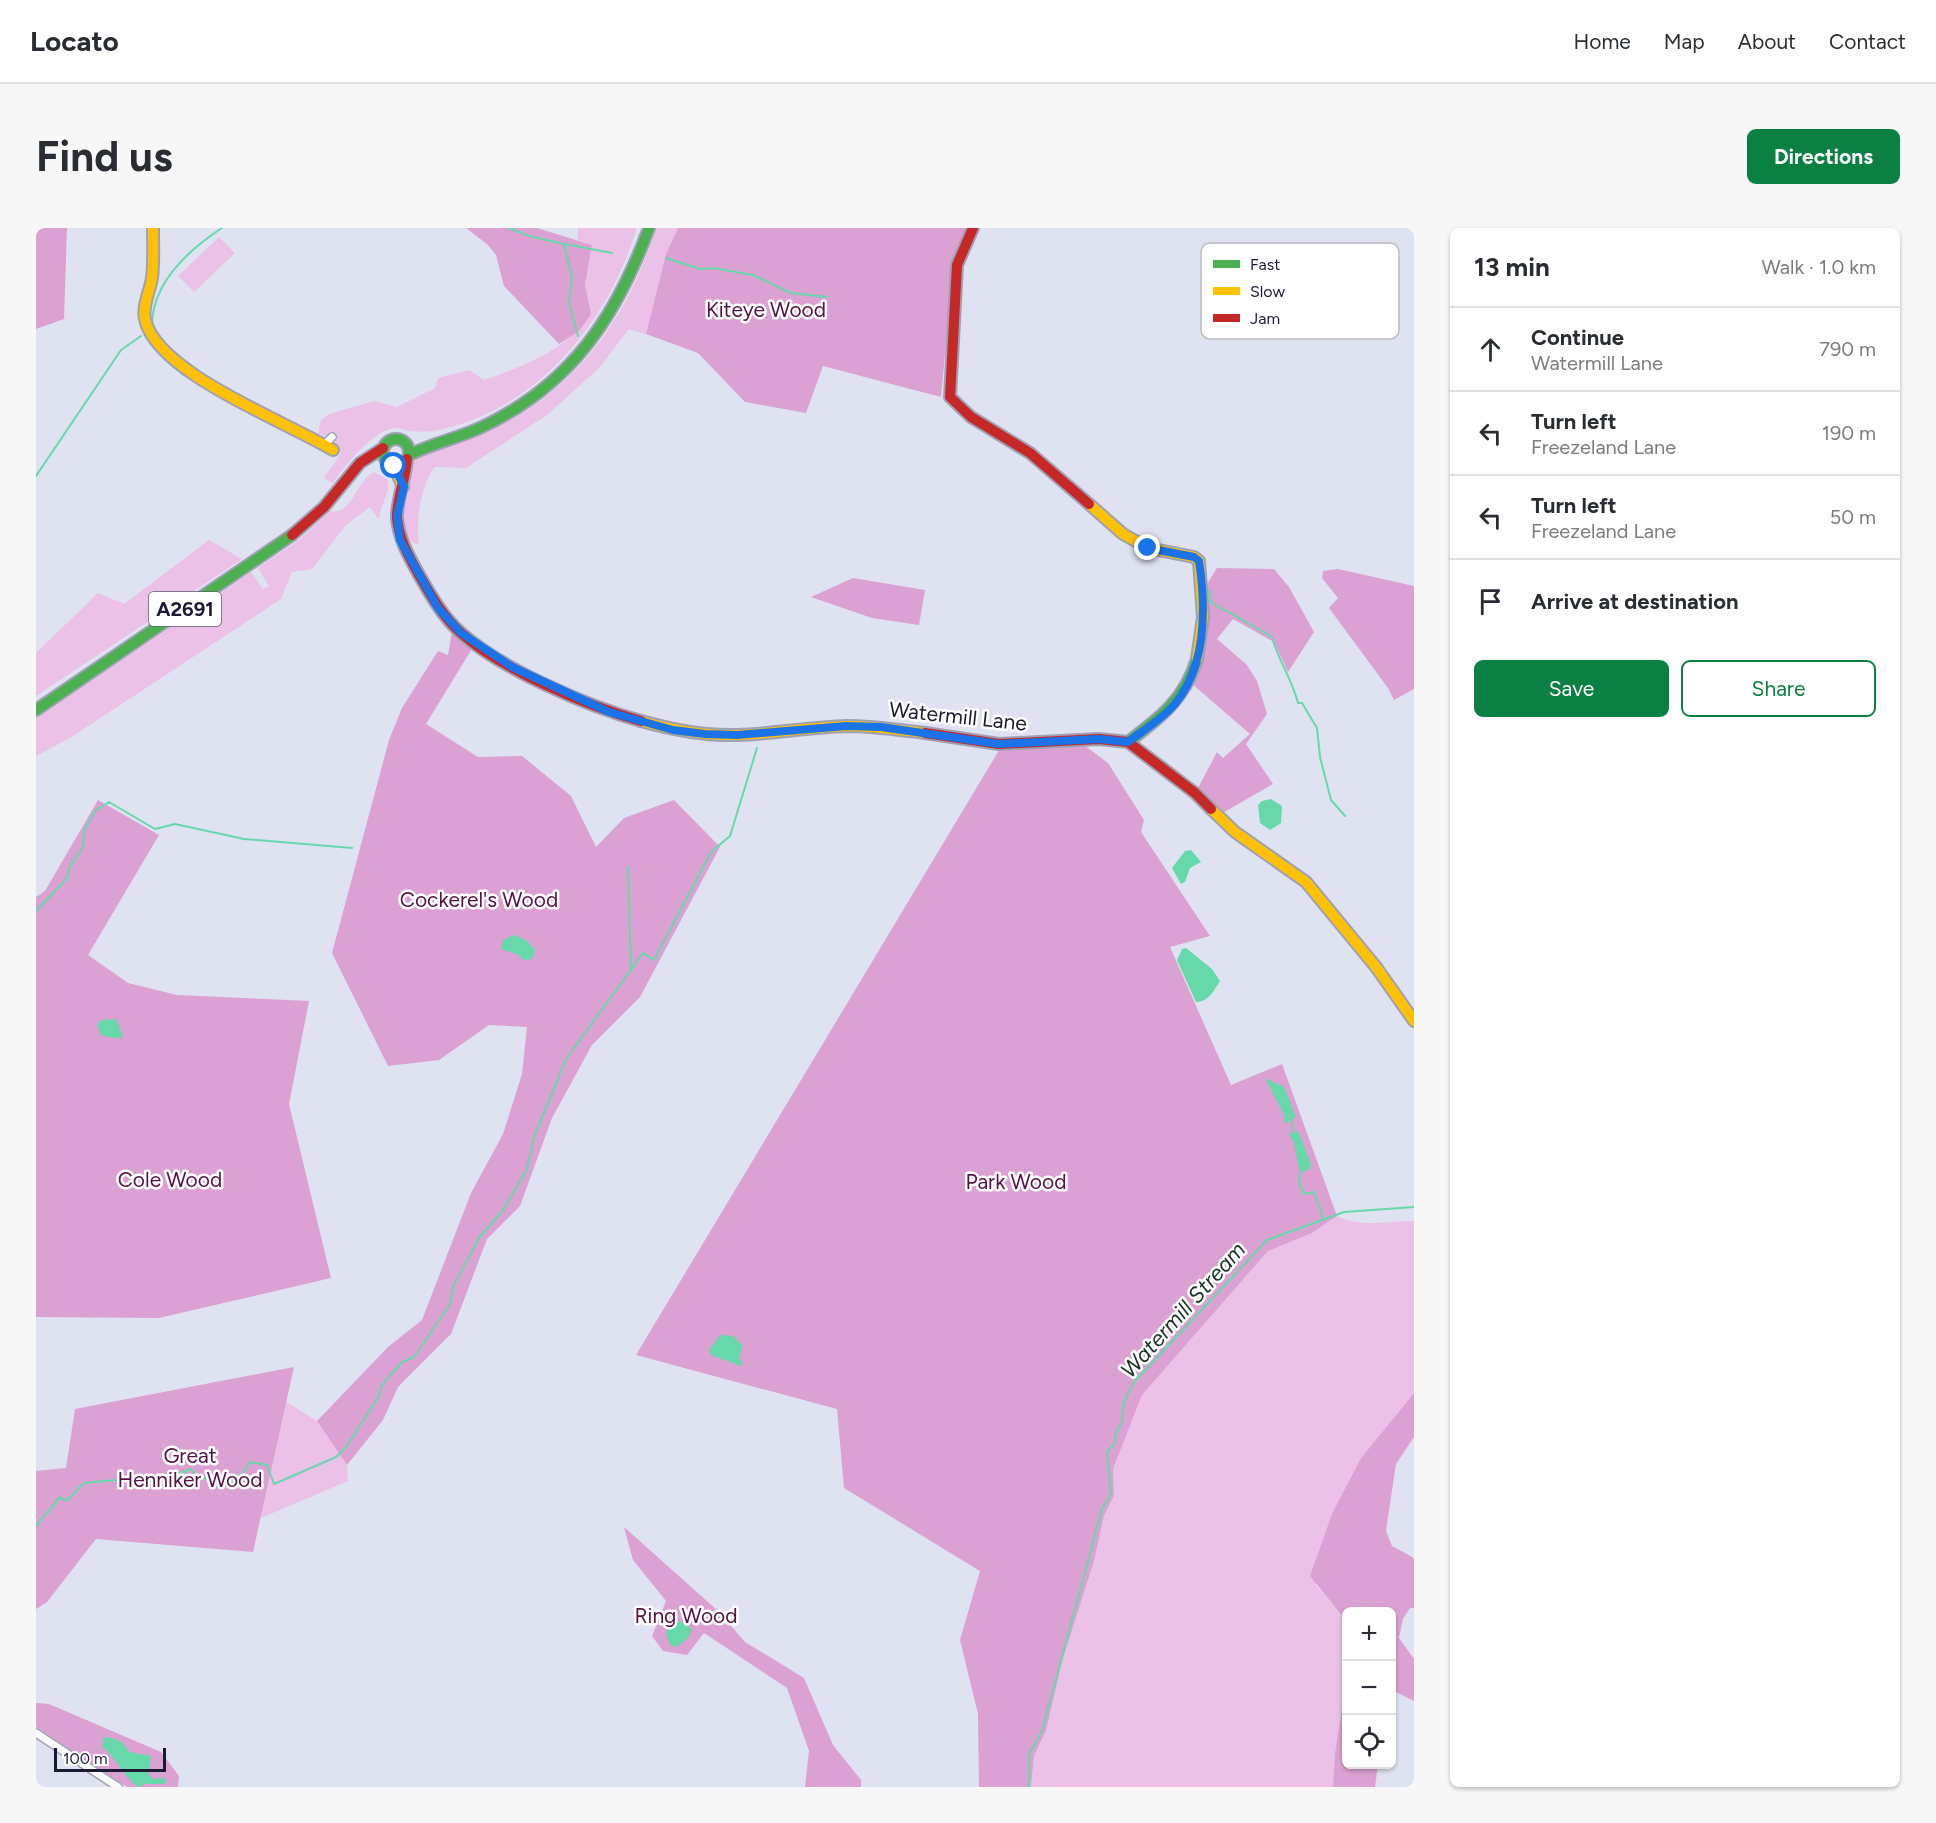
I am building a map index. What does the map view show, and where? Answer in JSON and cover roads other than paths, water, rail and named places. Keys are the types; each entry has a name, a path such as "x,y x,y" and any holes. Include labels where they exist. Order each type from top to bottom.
{"street":[{"path":"153,228 152,278 145,318 149,331 158,344 224,394 330,444"},
{"path":"404,487 383,456 383,448 391,440 431,443 460,437 488,425 538,395 565,372 594,340 622,298 649,228"},
{"path":"973,228 957,265 952,321 950,397 971,417 1030,453 1123,534 1148,548 1194,557 1199,561 1205,598 1196,663 1176,703 1128,742 1195,793 1235,832 1306,882 1377,967 1414,1021"},
{"path":"401,440 408,447 408,457"},
{"path":"360,463 401,464 431,443"},
{"name":"A2691","path":"36,710 296,532 328,503 360,463 383,448"},
{"name":"Watermill Lane","path":"408,457 397,516 403,546 438,608 461,633 512,667 609,712 673,730 705,734 737,735 846,726 881,727 999,744 1099,739 1128,742"},
{"path":"36,1733 118,1787"}],"waterway":[{"path":"152,324 154,308 166,280 186,256 222,228"},
{"path":"509,228 529,236 564,244 572,278 569,303 578,336"},
{"path":"565,244 612,253"},
{"path":"666,258 700,269 713,268 753,275 791,293 827,297"},
{"path":"36,476 121,350 141,336"},
{"path":"1210,590 1210,600 1214,604 1272,637 1298,703 1302,703 1317,728 1320,757 1331,800 1345,816"},
{"path":"36,1526 60,1497 66,1501 84,1483 126,1479 141,1484 171,1475 175,1480 177,1474 191,1469 196,1477 218,1481 226,1479 233,1483 235,1476 242,1475 250,1462 267,1465 274,1484 336,1457 346,1447 379,1396 381,1386 402,1362 414,1357 450,1304 454,1285 479,1238 503,1210 527,1169 534,1137 566,1059 643,953 654,960 711,852 730,836 757,748"},
{"path":"36,911 67,878 70,866 83,847 84,831 95,811 109,802 155,829 175,824 244,839 352,848"},
{"path":"628,867 631,971"},
{"path":"1292,1120 1293,1132"},
{"path":"1300,1173 1299,1183 1304,1194 1314,1192 1324,1220"},
{"name":"Watermill Stream","path":"1029,1787 1029,1754 1042,1731 1102,1509 1111,1493 1107,1452 1114,1444 1116,1433 1122,1422 1123,1404 1134,1382 1267,1240 1344,1212 1414,1207"}],"park label":[{"name":"Kiteye Wood","path":"766,309"},
{"name":"Cockerel's Wood","path":"479,899"},
{"name":"Cole Wood","path":"170,1179"},
{"name":"Park Wood","path":"1016,1181"},
{"name":"Great Henniker Wood","path":"190,1467"},
{"name":"Ring Wood","path":"686,1615"}]}
